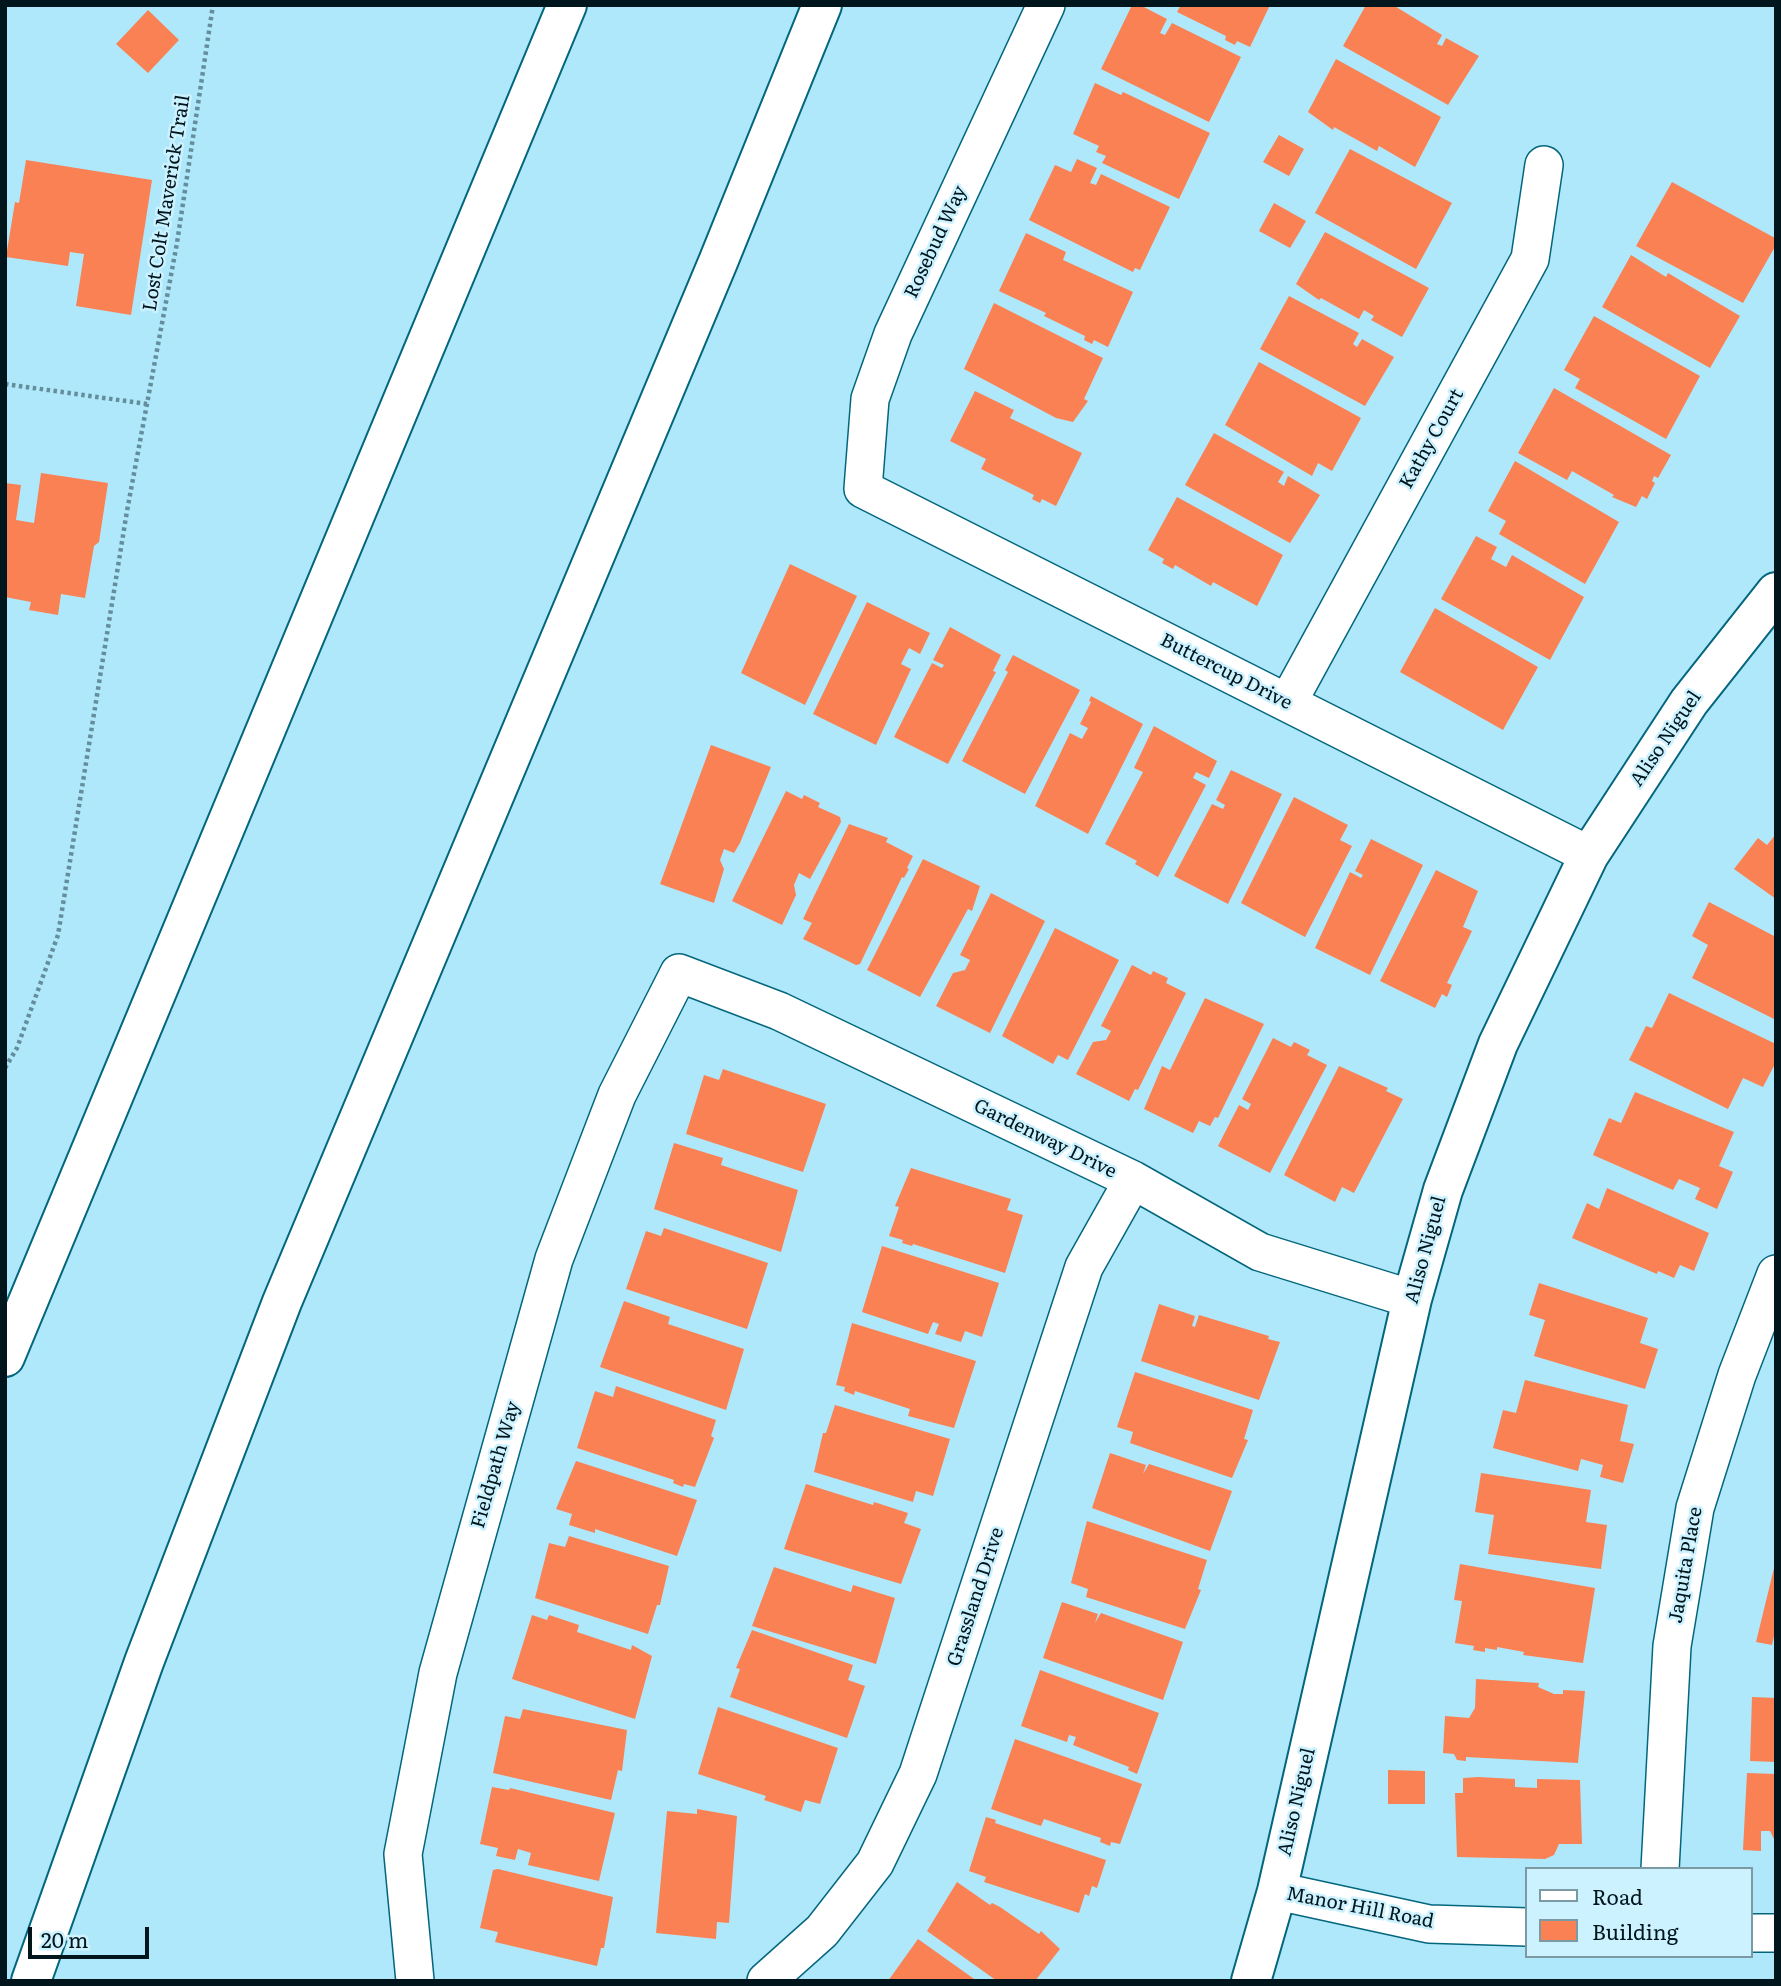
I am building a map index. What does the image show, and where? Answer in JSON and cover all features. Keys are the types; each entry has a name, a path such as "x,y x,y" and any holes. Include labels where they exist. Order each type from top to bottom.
{"main road":[{"path":"5,1357 567,5"},
{"path":"36,1971 144,1662 282,1302 707,288 822,5"},
{"name":"Aliso Niguel","path":"1251,1981 1276,1891 1412,1299 1443,1190 1498,1044 1589,855 1689,702 1776,592"}],"street":[{"name":"Rosebud Way","path":"863,489 870,399 893,334 1046,5"},
{"name":"Kathy Court","path":"1288,702 1530,259 1544,165"},
{"name":"Buttercup Drive","path":"863,489 1589,855"},
{"name":"Gardenway Drive","path":"679,973 779,1011 1133,1180 1260,1252 1412,1299"},
{"name":"Fieldpath Way","path":"415,1981 403,1854 438,1672 554,1259 617,1095 679,973"},
{"name":"Grassland Drive","path":"766,1981 822,1931 875,1863 918,1774 1084,1267 1133,1180"},
{"name":"Jaquita Place","path":"1660,1867 1672,1646 1695,1508 1737,1375 1776,1274"},
{"name":"Manor Hill Road","path":"1276,1891 1429,1924 1526,1927"},
{"path":"1753,1933 1776,1933"}],"path":[{"name":"Lost Colt Maverick Trail","path":"5,1068 17,1048 58,935 147,404 177,243 213,5"},
{"path":"5,384 147,404"}],"building":[{"path":"1132,5 1140,5 1167,19 1160,33 1165,35 1172,23 1241,57 1209,122 1101,69"},
{"path":"1181,5 1270,5 1250,47 1237,41 1235,45 1225,40 1226,36 1177,12"},
{"path":"1366,5 1393,5 1442,35 1437,44 1442,46 1446,38 1479,56 1448,105 1343,46"},
{"path":"148,10 179,40 148,73 116,44"},
{"path":"1336,59 1441,117 1415,167 1379,146 1377,151 1334,127 1333,130 1308,112"},
{"path":"1095,83 1121,95 1123,92 1210,133 1179,199 1102,163 1106,156 1096,152 1099,146 1073,134"},
{"path":"1279,135 1304,149 1289,176 1263,162"},
{"path":"1350,149 1452,203 1416,269 1315,213"},
{"path":"1077,159 1097,168 1090,183 1096,185 1101,174 1170,207 1140,270 1135,268 1133,272 1029,220 1055,165 1071,172"},
{"path":"26,160 152,180 131,315 76,306 84,254 70,252 68,266 6,257 15,202 19,203"},
{"path":"1672,182 1775,238 1776,245 1743,303 1636,246"},
{"path":"1274,203 1306,221 1290,248 1259,231"},
{"path":"1325,232 1429,288 1402,337 1371,320 1374,316 1364,310 1359,319 1321,298 1319,300 1296,284"},
{"path":"1026,233 1066,252 1063,260 1133,292 1108,347 1094,340 1092,344 1084,340 1085,336 1044,316 1046,313 999,291"},
{"path":"1631,255 1666,277 1668,273 1740,316 1710,368 1602,307"},
{"path":"1289,296 1359,333 1353,344 1357,347 1362,339 1394,357 1365,406 1260,349"},
{"path":"994,303 1103,358 1084,399 1088,401 1073,422 1056,418 964,369"},
{"path":"1594,316 1700,376 1666,439 1575,388 1580,379 1564,370"},
{"path":"1259,362 1361,418 1332,471 1318,463 1312,476 1225,425"},
{"path":"1554,388 1671,455 1658,478 1654,476 1652,481 1655,483 1647,499 1642,496 1636,507 1612,497 1614,495 1572,471 1567,480 1518,453"},
{"path":"975,391 1014,410 1010,418 1082,453 1056,506 1042,499 1040,503 1032,499 1034,495 981,469 986,459 950,441"},
{"path":"1214,433 1284,472 1278,482 1284,486 1288,476 1320,495 1290,543 1185,485"},
{"path":"1515,461 1619,522 1585,584 1499,534 1506,521 1488,511"},
{"path":"41,473 108,483 99,542 94,546 85,598 61,594 58,615 29,610 31,602 5,597 5,483 21,485 16,520 34,523"},
{"path":"1177,497 1283,555 1257,606 1213,582 1211,586 1175,565 1173,569 1162,563 1164,559 1148,550"},
{"path":"1476,536 1497,547 1491,559 1506,567 1512,555 1584,597 1550,660 1441,599"},
{"path":"790,564 857,596 805,705 741,673"},
{"path":"867,602 930,633 920,654 909,648 901,664 911,669 876,745 813,714"},
{"path":"1435,608 1538,667 1503,730 1400,672"},
{"path":"950,627 1001,655 993,671 996,672 948,764 894,737 932,663 942,668 944,665 933,660"},
{"path":"1013,655 1080,690 1025,794 962,761 1008,672 1005,670"},
{"path":"1091,696 1143,724 1088,834 1035,806 1070,733 1082,739 1088,728 1080,724 1091,702"},
{"path":"1154,726 1217,761 1209,778 1196,772 1193,778 1206,785 1158,877 1135,864 1137,861 1105,844 1143,772 1134,768"},
{"path":"711,745 771,767 740,843 734,853 724,849 720,860 724,869 714,903 660,884"},
{"path":"1231,770 1282,794 1228,904 1174,876 1212,804 1223,809 1225,805 1216,800"},
{"path":"786,791 802,799 804,795 820,803 818,807 840,817 841,822 810,879 799,873 794,885 796,895 782,925 732,901"},
{"path":"1294,797 1348,825 1340,840 1352,846 1305,937 1241,903"},
{"path":"849,824 888,838 886,842 913,856 907,868 909,869 904,878 902,877 860,964 856,965 803,939 812,923 803,919"},
{"path":"1776,834 1776,899 1734,869 1758,838 1767,845"},
{"path":"1371,839 1423,865 1370,975 1315,948 1350,872 1361,878 1363,875 1355,871"},
{"path":"923,859 980,886 972,911 968,909 920,997 867,970"},
{"path":"1436,870 1478,891 1463,927 1472,931 1447,983 1452,985 1447,997 1442,994 1435,1008 1380,981"},
{"path":"991,893 1045,921 990,1033 936,1006 953,973 965,970 970,960 960,955"},
{"path":"1709,902 1776,937 1776,1020 1692,978 1708,945 1692,936"},
{"path":"1055,928 1119,960 1068,1060 1058,1055 1053,1064 1002,1036"},
{"path":"1132,965 1151,975 1153,971 1168,978 1166,983 1186,993 1138,1090 1135,1089 1129,1101 1076,1074 1093,1042 1106,1040 1111,1031 1101,1026"},
{"path":"1669,993 1776,1044 1776,1062 1763,1087 1743,1078 1728,1109 1629,1060 1646,1026 1652,1028"},
{"path":"1205,998 1264,1024 1218,1118 1215,1117 1210,1126 1199,1121 1193,1133 1144,1109 1162,1066 1170,1070"},
{"path":"1273,1038 1291,1047 1294,1042 1310,1050 1307,1055 1327,1065 1270,1173 1218,1146 1239,1105 1248,1110 1251,1104 1242,1099"},
{"path":"1339,1066 1388,1088 1386,1091 1403,1099 1354,1193 1342,1187 1335,1202 1284,1175"},
{"path":"723,1069 826,1104 803,1172 686,1134 704,1075 719,1080"},
{"path":"1635,1092 1734,1132 1719,1166 1733,1172 1717,1209 1695,1199 1700,1188 1679,1179 1673,1190 1593,1155 1609,1118 1621,1123"},
{"path":"674,1143 723,1158 721,1165 798,1190 781,1252 654,1209"},
{"path":"911,1168 1011,1199 1007,1210 1023,1215 1005,1273 913,1244 902,1243 903,1240 889,1236 899,1207 895,1206"},
{"path":"1607,1188 1709,1233 1694,1271 1680,1265 1674,1278 1658,1271 1657,1274 1572,1238 1587,1203 1599,1209"},
{"path":"664,1228 768,1263 747,1329 626,1289 646,1231 661,1236"},
{"path":"882,1246 999,1283 982,1337 965,1331 961,1342 935,1334 939,1324 933,1322 928,1334 862,1312"},
{"path":"1539,1283 1648,1318 1640,1343 1658,1349 1645,1389 1534,1356 1545,1320 1529,1315"},
{"path":"624,1301 670,1317 668,1324 744,1349 726,1410 600,1367"},
{"path":"1159,1304 1195,1316 1192,1326 1195,1327 1199,1315 1269,1336 1268,1339 1280,1342 1259,1400 1141,1361"},
{"path":"852,1323 976,1361 954,1428 908,1416 910,1409 855,1391 854,1395 844,1391 845,1387 836,1385"},
{"path":"1135,1372 1253,1410 1244,1439 1248,1440 1232,1478 1130,1443 1133,1432 1117,1427"},
{"path":"1525,1380 1628,1405 1620,1441 1634,1444 1623,1483 1600,1477 1603,1465 1581,1459 1578,1471 1493,1448 1503,1410 1516,1413"},
{"path":"616,1386 716,1420 711,1436 714,1438 695,1487 684,1484 683,1487 673,1483 674,1480 577,1448 595,1391 613,1397"},
{"path":"835,1405 950,1439 933,1496 916,1491 913,1502 814,1472 823,1433 826,1433"},
{"path":"1110,1453 1146,1465 1143,1474 1149,1464 1232,1491 1210,1551 1092,1508"},
{"path":"576,1461 697,1500 677,1556 595,1529 595,1533 569,1525 572,1514 556,1509"},
{"path":"1481,1473 1591,1490 1586,1522 1607,1525 1601,1569 1488,1554 1494,1515 1475,1512"},
{"path":"806,1484 908,1513 904,1523 921,1529 901,1584 784,1549"},
{"path":"1087,1521 1207,1560 1198,1589 1201,1590 1185,1629 1086,1597 1088,1589 1071,1583"},
{"path":"569,1536 669,1566 660,1605 657,1605 648,1634 535,1598 549,1543 565,1547"},
{"path":"1460,1564 1595,1588 1583,1663 1523,1655 1524,1652 1497,1647 1497,1650 1485,1648 1485,1652 1473,1650 1474,1646 1455,1643 1462,1601 1454,1600"},
{"path":"1775,1564 1776,1627 1772,1645 1756,1642"},
{"path":"774,1567 851,1592 853,1585 895,1598 876,1664 752,1626"},
{"path":"1062,1602 1098,1614 1095,1623 1101,1613 1183,1642 1163,1700 1043,1658"},
{"path":"532,1615 547,1620 549,1615 579,1625 577,1632 631,1650 632,1645 652,1656 635,1719 512,1679"},
{"path":"752,1630 853,1665 848,1680 865,1686 847,1738 730,1697 740,1669 736,1668"},
{"path":"1040,1670 1159,1713 1137,1774 1128,1770 1129,1767 1073,1745 1076,1737 1069,1735 1067,1742 1021,1726"},
{"path":"1476,1679 1539,1683 1538,1687 1554,1694 1563,1694 1563,1690 1585,1691 1578,1763 1466,1757 1466,1761 1457,1760 1454,1754 1443,1753 1445,1716 1469,1718 1475,1708"},
{"path":"1752,1697 1776,1698 1776,1762 1750,1761"},
{"path":"718,1707 838,1748 820,1804 805,1800 801,1812 764,1800 766,1796 698,1774"},
{"path":"523,1709 627,1730 622,1771 618,1770 611,1800 493,1773 505,1716 520,1719"},
{"path":"1015,1739 1142,1784 1120,1844 1111,1842 1110,1846 1100,1842 1101,1838 1044,1819 1041,1826 991,1809"},
{"path":"1388,1770 1425,1771 1425,1804 1388,1804"},
{"path":"1747,1773 1776,1774 1776,1843 1770,1831 1761,1831 1761,1851 1743,1850"},
{"path":"1463,1778 1515,1779 1515,1787 1537,1788 1537,1779 1580,1780 1582,1844 1559,1844 1554,1855 1545,1859 1457,1857 1455,1793 1463,1793"},
{"path":"492,1787 510,1788 615,1813 599,1881 528,1865 531,1853 518,1849 515,1860 496,1856 498,1848 480,1844"},
{"path":"697,1809 737,1816 729,1923 717,1922 716,1939 656,1933 667,1811 697,1814"},
{"path":"986,1817 996,1820 995,1823 1106,1860 1097,1888 1092,1886 1089,1896 1085,1894 1079,1913 984,1882 986,1877 969,1871"},
{"path":"493,1870 613,1897 604,1948 601,1948 597,1966 495,1942 498,1932 480,1928"},
{"path":"957,1882 1039,1934 1041,1931 1060,1949 1035,1981 997,1981 927,1931"},
{"path":"918,1939 977,1981 888,1981"}]}
